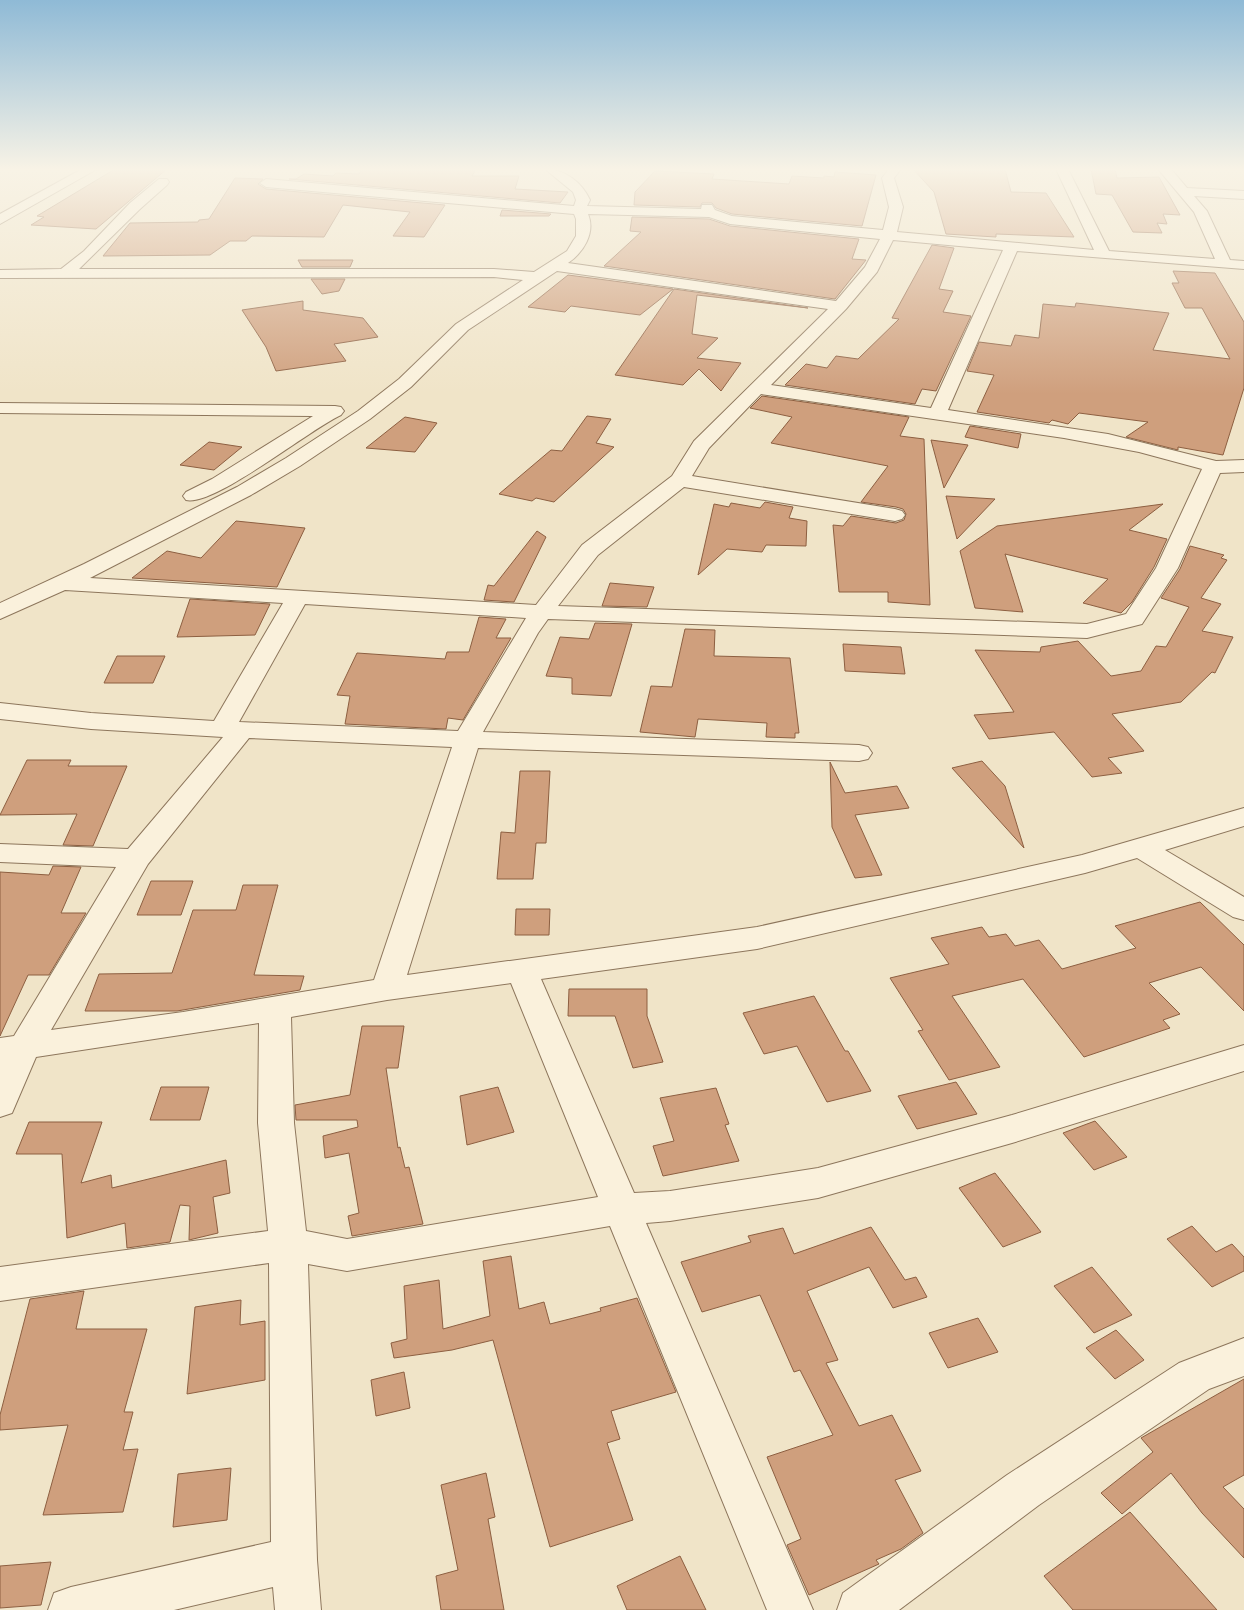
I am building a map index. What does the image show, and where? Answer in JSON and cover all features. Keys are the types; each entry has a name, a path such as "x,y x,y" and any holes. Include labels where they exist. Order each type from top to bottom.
{"street":[{"path":"66,273 99,244"},
{"path":"0,612 62,583 244,491 293,462 364,415 405,383 462,327 556,266 572,254 579,244"},
{"path":"388,989 461,763 466,738 527,632 590,550 680,480 701,445 760,389 840,306 872,269 884,244"},
{"path":"993,244 1244,266"},
{"path":"1099,244 1104,255"},
{"path":"1216,244 1225,264"},
{"path":"938,412 1012,246"},
{"path":"556,266 840,306"},
{"path":"0,274 494,273 537,277"},
{"path":"760,389 857,404 938,412 1134,445 1213,466 1229,468 1244,466"},
{"path":"0,408 335,411 219,483 168,508 125,533 114,557"},
{"path":"62,583 541,612 1087,631 1134,619 1167,568 1213,466"},
{"path":"680,480 895,515"},
{"path":"0,1104 12,1049 136,859 233,729 297,598"},
{"path":"0,711 91,721 233,729 619,746 859,754"},
{"path":"12,1049 183,1024 388,989 757,938 987,887 1141,848 1244,817"},
{"path":"1141,848 1244,910"},
{"path":"0,853 136,859"},
{"path":"522,971 790,1610"},
{"path":"275,1007 276,1123 288,1244 294,1560 298,1610"},
{"path":"0,1284 288,1244 347,1255 621,1209 670,1206 818,1183 1012,1129 1244,1058"},
{"path":"860,1610 1024,1490 1194,1376 1244,1357"},
{"path":"71,1610 294,1560"}],"building":[{"path":"113,244 226,244 210,255 103,256"},
{"path":"628,244 857,244 852,259 866,260 835,299 604,266"},
{"path":"932,245 954,248 939,289 953,291 943,312 971,316 936,391 922,389 915,404 785,385 806,364 827,368 836,356 858,359 899,319 892,318"},
{"path":"298,260 353,260 350,267 302,267"},
{"path":"1173,271 1215,273 1244,322 1244,388 1223,455 1178,447 1178,450 1126,437 1148,422 1079,413 1068,424 1052,420 1049,423 977,412 994,375 967,371 979,342 1011,346 1015,335 1039,338 1043,304 1075,307 1076,303 1169,313 1153,350 1230,359 1202,308 1185,308 1172,283 1179,283"},
{"path":"568,275 673,289 640,315 571,306 565,312 528,307"},
{"path":"311,279 345,279 339,291 322,294"},
{"path":"674,289 808,308 697,295 692,334 718,338 697,358 741,363 721,391 699,369 683,385 615,375"},
{"path":"303,301 303,310 363,318 378,337 334,344 346,361 276,371 266,347 242,310"},
{"path":"762,396 909,417 900,436 924,439 930,605 888,602 888,592 839,592 833,525 843,526 851,516 896,523 904,520 906,514 903,509 861,502 888,466 771,443 792,417 750,408"},
{"path":"587,416 611,419 596,443 614,447 554,502 536,498 532,501 499,494 551,450 562,451"},
{"path":"405,417 437,423 415,452 366,448"},
{"path":"970,426 1021,434 1018,448 965,437"},
{"path":"931,440 968,445 944,488"},
{"path":"209,442 242,447 214,470 180,465"},
{"path":"946,496 995,499 957,539"},
{"path":"765,502 793,507 789,518 807,521 806,546 766,545 762,552 727,549 698,575 714,504 729,507 731,503 760,508"},
{"path":"1163,504 1129,530 1167,539 1154,567 1132,602 1121,613 1083,603 1108,579 1005,554 1023,612 975,608 960,551 997,526"},
{"path":"236,521 305,528 277,587 132,578 167,551 201,558"},
{"path":"537,531 546,537 514,602 484,600 488,585 494,586"},
{"path":"1190,546 1224,555 1221,558 1227,560 1201,598 1221,604 1202,631 1233,637 1215,673 1212,672 1181,702 1112,714 1144,751 1108,758 1122,773 1092,777 1054,732 989,739 974,715 1014,712 975,650 1040,652 1041,647 1078,641 1111,676 1141,671 1156,646 1166,647 1189,607 1161,598 1180,569"},
{"path":"610,583 654,587 647,607 602,606"},
{"path":"190,599 270,604 255,635 177,637"},
{"path":"479,617 506,619 496,638 511,638 463,720 448,718 446,729 345,724 350,696 337,695 357,653 445,659 447,652 469,652"},
{"path":"595,623 632,624 611,696 572,694 572,678 546,676 560,637 589,639"},
{"path":"685,629 715,630 714,656 790,658 799,733 795,733 795,738 766,737 767,723 698,719 695,737 640,732 651,686 672,687"},
{"path":"843,644 901,647 905,674 845,671"},
{"path":"117,656 165,656 153,683 104,683"},
{"path":"27,760 71,760 68,766 127,766 93,846 63,845 77,814 0,815"},
{"path":"982,761 1005,786 1024,848 952,768"},
{"path":"830,762 845,793 897,786 909,808 855,815 882,875 855,878 832,827"},
{"path":"520,771 550,771 546,843 536,843 533,879 497,879 501,832 515,833"},
{"path":"53,866 81,867 61,913 86,913 49,975 28,975 0,1036 0,872 49,875"},
{"path":"151,881 193,881 181,915 137,915"},
{"path":"243,885 278,885 254,975 304,976 300,990 177,1011 85,1011 99,974 172,973 193,910 236,910"},
{"path":"1200,902 1244,945 1244,1011 1201,967 1149,983 1180,1014 1163,1020 1170,1028 1084,1057 1023,979 952,996 1000,1067 949,1080 918,1031 923,1030 890,978 949,964 931,938 982,927 989,937 1006,934 1015,946 1039,940 1062,969 1136,948 1115,926"},
{"path":"516,909 550,909 549,935 515,935"},
{"path":"569,989 647,989 647,1016 663,1062 633,1068 615,1016 568,1016"},
{"path":"814,996 845,1051 848,1051 871,1091 827,1102 797,1046 764,1054 743,1013"},
{"path":"362,1026 404,1026 398,1068 386,1068 398,1148 400,1147 405,1168 409,1167 423,1224 352,1236 348,1216 359,1213 349,1153 325,1158 323,1136 358,1127 357,1120 296,1120 295,1105 350,1095"},
{"path":"956,1082 977,1114 917,1129 898,1096"},
{"path":"161,1087 209,1087 200,1120 150,1120"},
{"path":"498,1087 514,1132 467,1145 460,1096"},
{"path":"716,1088 729,1124 725,1125 739,1161 663,1176 653,1146 674,1141 660,1098"},
{"path":"1095,1121 1127,1157 1094,1170 1063,1133"},
{"path":"29,1122 102,1122 81,1183 111,1175 112,1188 226,1160 230,1193 213,1197 218,1233 189,1240 190,1206 180,1205 170,1242 127,1248 125,1223 67,1238 62,1154 16,1154"},
{"path":"995,1173 1041,1232 1003,1247 959,1188"},
{"path":"1192,1226 1216,1252 1232,1244 1244,1257 1244,1271 1212,1287 1167,1239"},
{"path":"871,1227 905,1280 916,1277 927,1297 893,1308 869,1267 807,1291 838,1360 826,1363 859,1426 892,1415 921,1471 895,1480 923,1533 901,1549 876,1560 879,1564 809,1595 787,1545 801,1539 767,1457 833,1435 800,1370 794,1372 760,1295 702,1312 681,1262 751,1242 748,1236 783,1228 794,1254"},
{"path":"511,1256 519,1309 544,1302 550,1324 601,1311 600,1308 637,1298 676,1392 611,1411 620,1439 607,1443 633,1520 550,1547 493,1340 452,1350 394,1358 391,1343 407,1339 404,1286 439,1280 443,1329 490,1316 483,1261"},
{"path":"1092,1267 1132,1315 1094,1333 1054,1286"},
{"path":"84,1291 76,1329 147,1329 124,1412 133,1412 123,1450 138,1449 123,1512 43,1515 68,1425 0,1430 0,1415 30,1299"},
{"path":"241,1300 240,1325 265,1321 265,1380 187,1394 195,1307"},
{"path":"978,1318 998,1352 948,1368 929,1333"},
{"path":"1116,1330 1144,1360 1115,1379 1086,1348"},
{"path":"404,1372 410,1408 376,1416 371,1380"},
{"path":"1244,1379 1244,1475 1223,1487 1244,1509 1244,1558 1202,1513 1171,1473 1122,1514 1101,1493 1153,1452 1141,1438"},
{"path":"231,1468 227,1520 173,1527 178,1474"},
{"path":"486,1473 495,1517 488,1519 504,1610 441,1610 436,1576 458,1570 441,1485"},
{"path":"1130,1512 1217,1610 1073,1610 1044,1576"},
{"path":"680,1556 706,1610 627,1610 617,1586"},
{"path":"51,1562 41,1605 0,1608 0,1566"}]}
